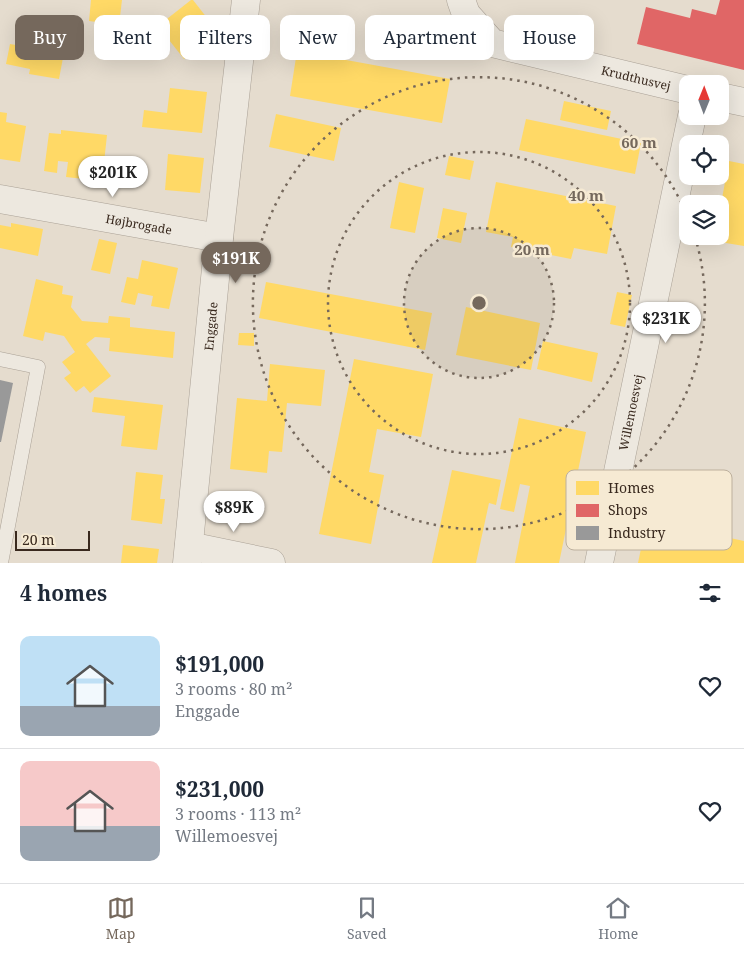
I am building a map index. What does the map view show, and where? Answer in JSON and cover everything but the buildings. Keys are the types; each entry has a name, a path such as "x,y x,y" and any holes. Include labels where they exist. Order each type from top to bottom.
{"street":[{"name":"Enggade","path":"188,554 219,238 246,0"},
{"name":"Krudthusvej","path":"461,0 466,14 492,43 679,88"},
{"path":"729,99 744,102"},
{"name":"Willemoesvej","path":"618,470 690,125"},
{"name":"Højbrogade","path":"0,199 219,238"},
{"name":"Willemoesvej","path":"599,563 602,550"},
{"path":"188,554 271,563"}],"lane":[{"path":"0,359 38,367 1,563"}]}
